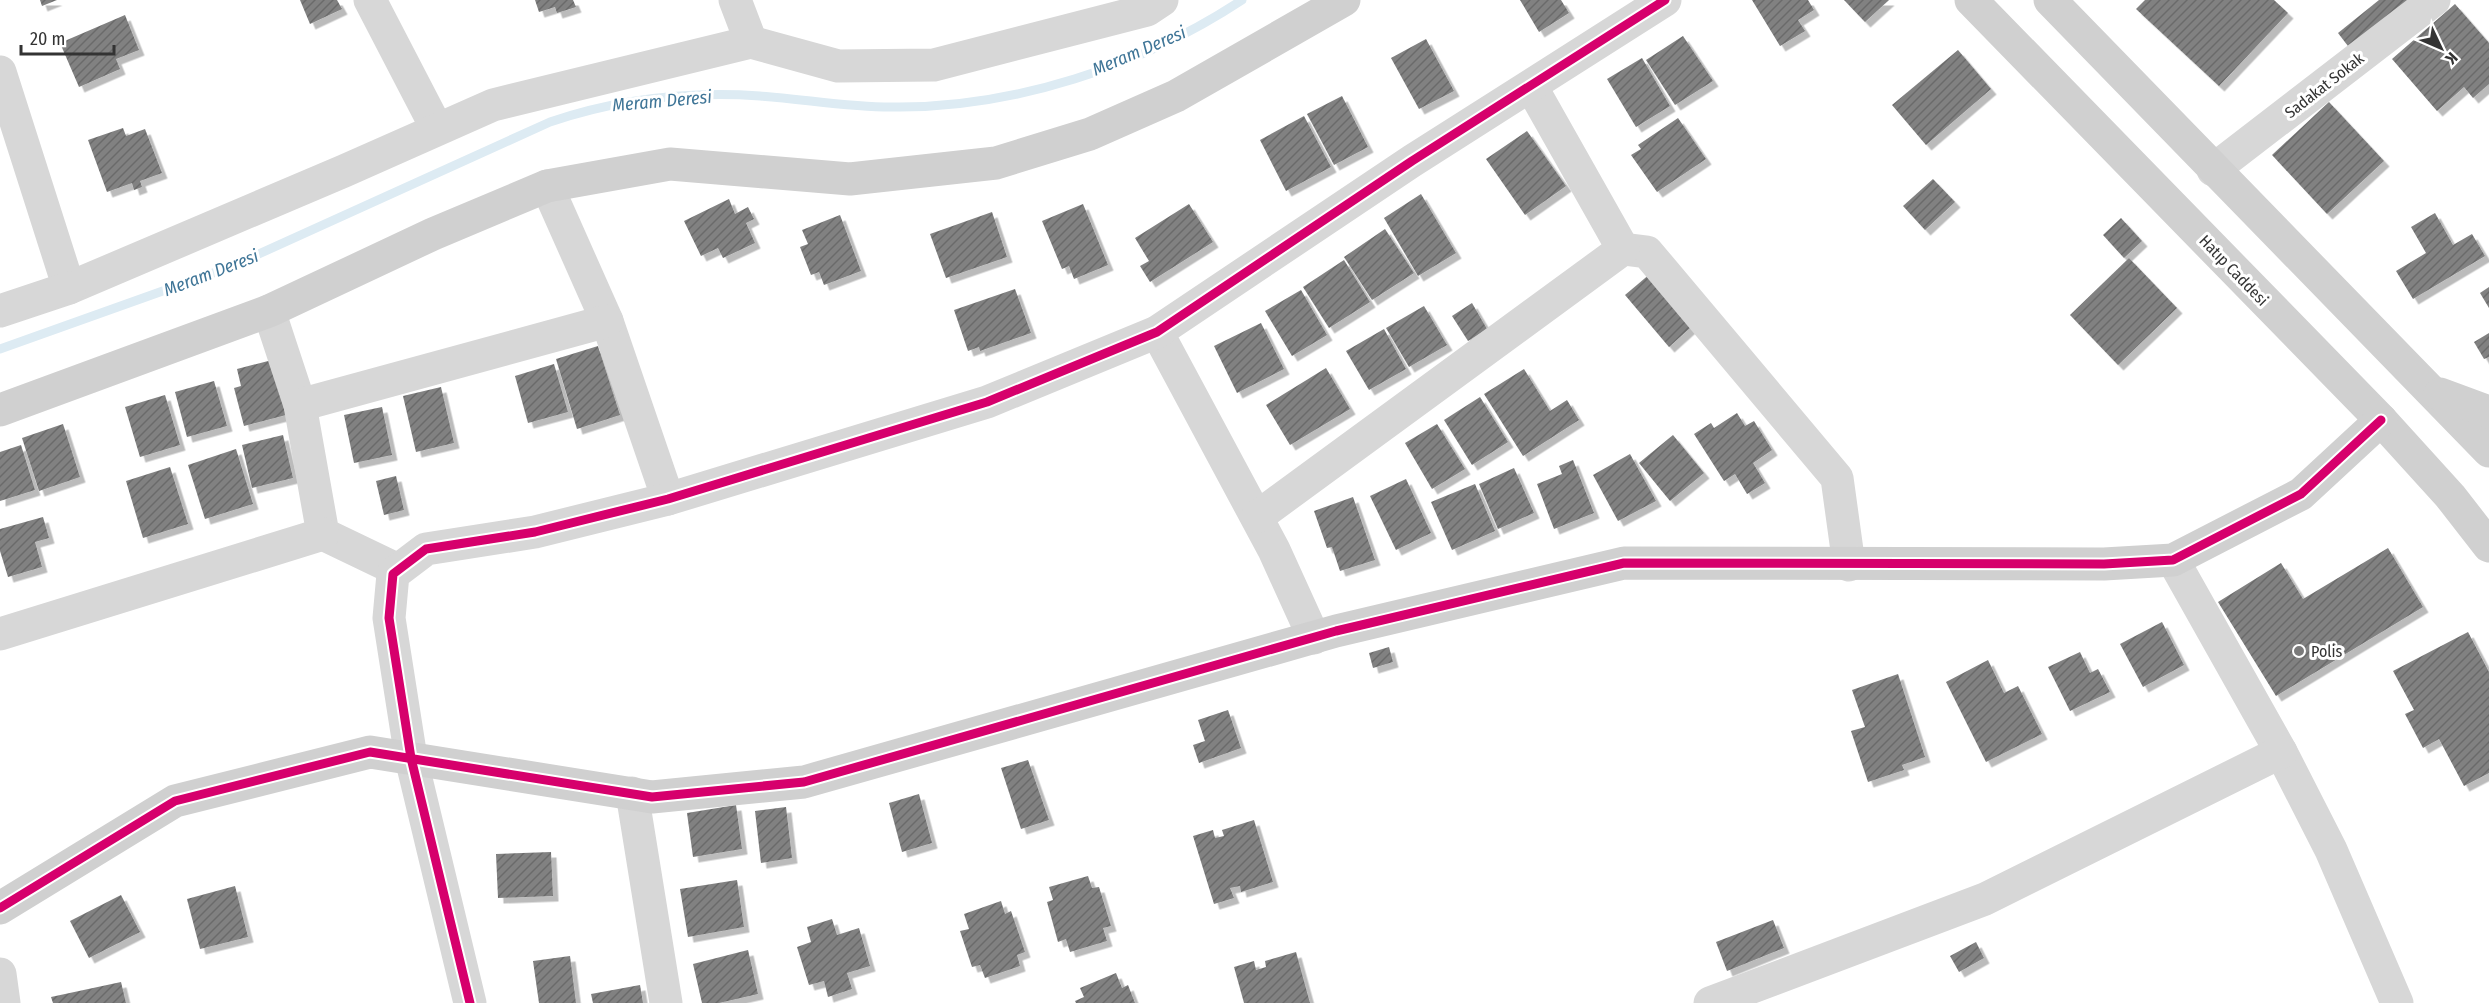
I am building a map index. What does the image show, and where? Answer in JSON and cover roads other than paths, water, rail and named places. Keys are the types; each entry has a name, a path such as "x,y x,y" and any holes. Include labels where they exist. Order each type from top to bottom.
{"street":[{"path":"370,0 437,129"},
{"path":"735,0 751,42"},
{"path":"0,311 69,288 493,105 751,42 838,66 934,65 1147,10 1162,0"},
{"path":"0,410 269,311 433,234 547,186 670,164 850,179 996,163 1090,134 1176,96 1344,0"},
{"path":"470,1003 411,758 389,618 393,574 426,549 534,532 668,500 987,402 1157,332 1412,161 1665,0"},
{"name":"Hatıp Caddesi","path":"1971,0 2381,420 2450,496 2489,546"},
{"path":"2050,0 2489,451"},
{"name":"Sadakat Sokak","path":"2214,170 2434,0"},
{"path":"0,72 69,288"},
{"path":"1531,86 1623,249"},
{"path":"547,186 607,321 668,500"},
{"path":"1257,517 1623,249 1647,252 1837,478 1849,565"},
{"path":"269,311 300,405 323,534"},
{"path":"300,405 607,321"},
{"path":"1157,332 1257,517 1314,638"},
{"path":"2433,392 2489,412"},
{"path":"0,908 175,801 370,752 652,797 804,782 1314,638 1624,563 2104,564 2173,560 2301,494 2381,420"},
{"path":"0,634 323,534 398,570"},
{"path":"2173,560 2281,752 2331,850 2397,1003"},
{"path":"1710,1003 1985,899 2281,752"},
{"path":"632,793 666,1003"},
{"path":"0,974 4,1003"}],"waterway":[{"name":"Meram Deresi","path":"0,349 230,267 550,122 576,114 654,98 707,95 760,96 891,107 937,106 983,100 1074,79 1119,63 1162,45 1242,0"}],"place":[{"name":"Polis","path":"2299,651"}]}
